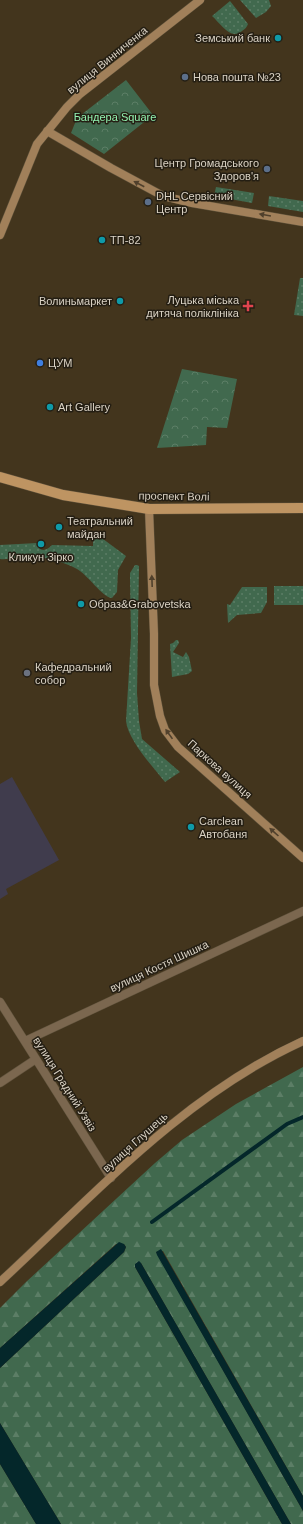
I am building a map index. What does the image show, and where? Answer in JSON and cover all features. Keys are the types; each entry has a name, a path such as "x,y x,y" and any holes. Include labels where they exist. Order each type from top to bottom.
{"main road":[{"name":"вулиця Винниченка","path":"0,235 36,144 68,106 80,94 200,0"},
{"path":"47,131 163,196 192,203 303,222"},
{"name":"проспект Волі","path":"0,477 63,495 149,509 303,508"},
{"name":"Паркова вулиця","path":"149,509 154,634 154,685 160,716 165,730 178,747 303,858"},
{"name":"вулиця Глушець","path":"0,1282 173,1122 239,1076 303,1041"}],"street":[{"name":"вулиця Костя Шишка","path":"25,1040 303,910"},
{"name":"вулиця Градний Узвіз","path":"0,1002 111,1178"},
{"path":"0,1083 36,1059"}],"shaded area":[{"path":"12,777 59,860 6,889 8,894 0,899 0,784"}],"green space":[{"path":"240,0 269,0 271,6 266,12 256,18"},
{"path":"230,1 248,24 245,29 238,34 234,34 226,30 212,16"},
{"name":"Бандера Square","path":"126,80 153,115 104,154 71,133 77,118"},
{"path":"216,187 254,193 252,203 214,196"},
{"path":"269,196 303,201 303,212 268,206"},
{"path":"300,278 303,278 303,316 294,315"},
{"path":"182,369 237,379 227,428 207,427 206,445 157,448"},
{"path":"99,536 126,556 118,570 117,592 112,598 104,594 77,569 65,564 38,557 0,559 0,545 37,543 39,548 44,550 52,545 93,546 93,540"},
{"path":"135,565 139,566 137,693 139,721 142,739 180,772 165,782 136,745 126,721 131,638 130,573"},
{"path":"274,586 303,586 303,605 274,605"},
{"path":"242,587 267,587 267,602 261,613 237,615 228,623 227,604 230,605"},
{"path":"178,640 179,643 173,652 183,657 186,652 189,657 192,671 188,674 172,677 170,644"},
{"path":"303,1067 303,1496 163,1251 156,1252 303,1511 303,1524 291,1524 141,1263 135,1267 282,1524 61,1524 0,1423 0,1368 124,1252 126,1247 124,1244 116,1244 0,1348 0,1308 26,1282 182,1140 236,1104"},
{"path":"0,1464 36,1524 0,1524"}],"water":[{"path":"119,1242 124,1244 126,1247 124,1252 0,1368 0,1348"},
{"path":"161,1249 303,1496 303,1511 157,1255 156,1252"},
{"path":"139,1261 291,1524 282,1524 135,1267 135,1264"},
{"path":"0,1423 61,1524 36,1524 0,1464"}],"waterway":[{"path":"152,1222 287,1124 303,1117"}],"place":[{"name":"Земський банк","path":"278,38"},
{"name":"Нова пошта №23","path":"185,77"},
{"name":"Центр Громадського Здоров'я","path":"267,169"},
{"name":"DHL Сервісний Центр","path":"148,202"},
{"name":"ТП-82","path":"102,240"},
{"name":"Волиньмаркет","path":"120,301"},
{"name":"Луцька міська дитяча поліклініка","path":"248,306"},
{"name":"ЦУМ","path":"40,363"},
{"name":"Art Gallery","path":"50,407"},
{"name":"Театральний майдан","path":"59,527"},
{"name":"Кликун Зірко","path":"41,544"},
{"name":"Образ&Grabovetska","path":"81,604"},
{"name":"Кафедральний собор","path":"27,673"},
{"name":"Carclean Автобаня","path":"191,827"}]}
